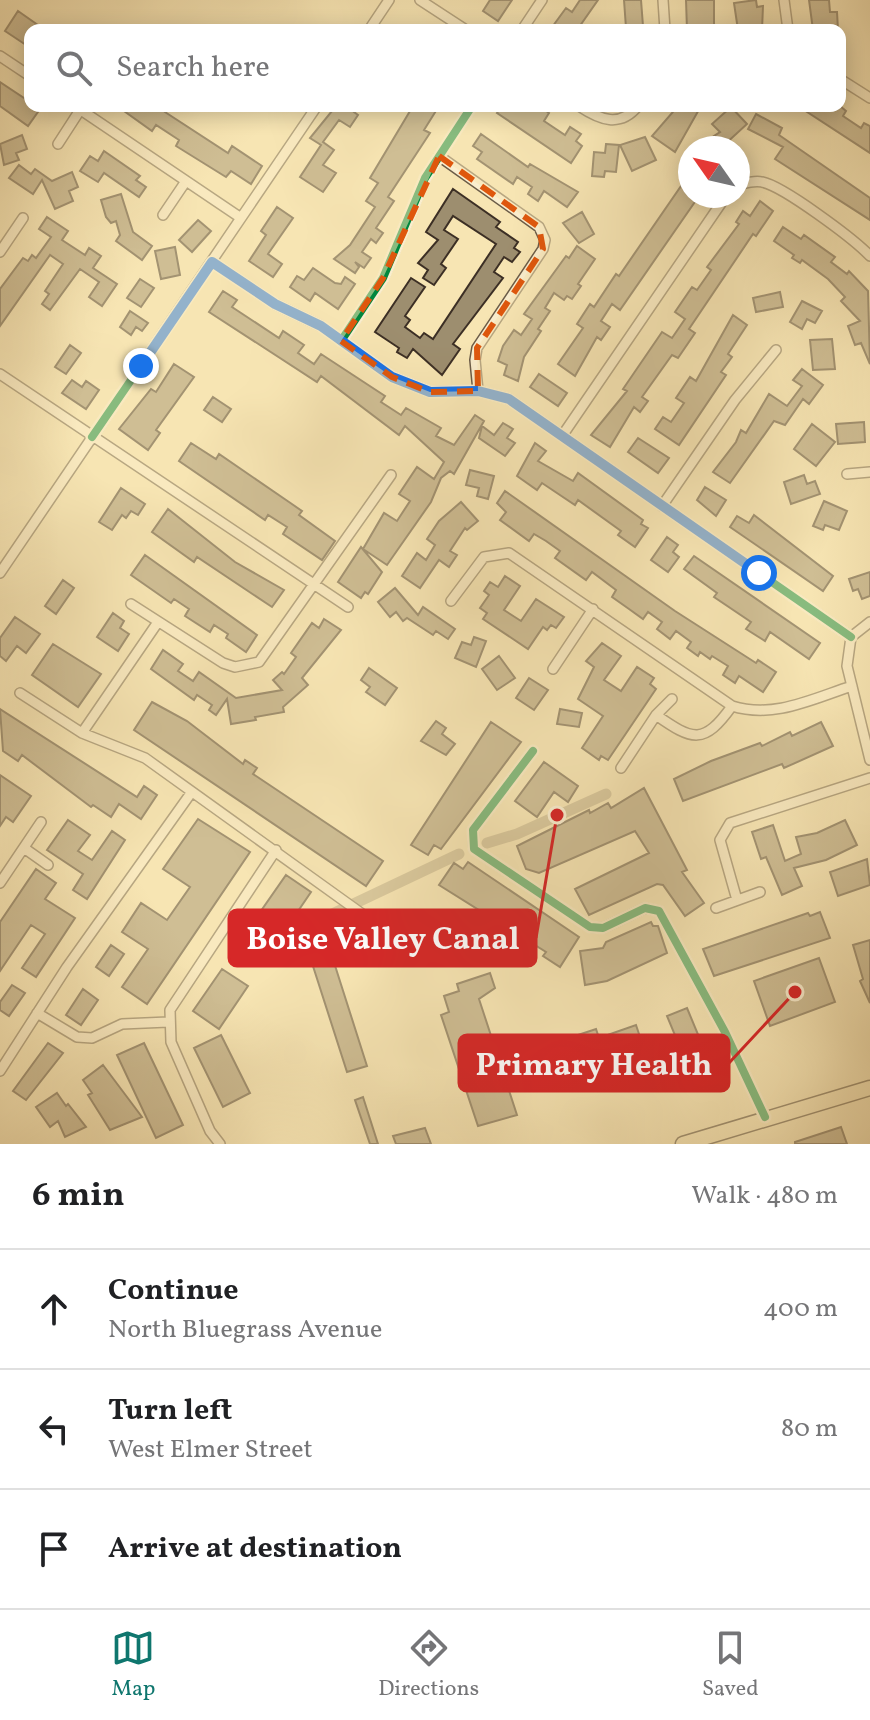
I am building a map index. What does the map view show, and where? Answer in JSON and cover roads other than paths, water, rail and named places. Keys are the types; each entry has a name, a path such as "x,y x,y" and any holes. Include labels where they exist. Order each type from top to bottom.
{"main road":[{"path":"683,1144 870,1088"}],"street":[{"path":"373,24 389,0"},
{"path":"420,0 457,24"},
{"path":"526,24 542,0"},
{"path":"663,0 665,24"},
{"path":"784,0 787,24"},
{"path":"0,56 24,72"},
{"path":"846,83 870,98"},
{"path":"58,144 76,112"},
{"path":"84,112 241,218"},
{"path":"0,573 313,112"},
{"path":"341,341 383,278 414,202 468,112"},
{"path":"588,112 613,121 633,112"},
{"path":"439,156 539,227 545,240 543,249 477,348 478,391"},
{"path":"163,215 186,181"},
{"path":"750,181 772,186 857,242 870,256"},
{"path":"562,436 718,208"},
{"path":"0,252 23,218"},
{"path":"212,262 341,341 392,377 430,392 478,391 509,399 851,637"},
{"path":"662,506 735,400 776,350"},
{"path":"0,374 348,607"},
{"path":"847,474 870,472"},
{"path":"131,604 223,663 247,667 259,662 391,475"},
{"path":"451,601 484,557 509,553 732,706 752,712 776,711 852,686"},
{"path":"553,669 593,609"},
{"path":"82,733 158,622"},
{"path":"870,622 851,637 847,666 870,760"},
{"path":"20,693 82,733 145,758 365,916"},
{"path":"621,768 656,715 672,699"},
{"path":"656,715 683,734 695,737 716,729 732,706"},
{"path":"533,751 473,830 474,849 590,927 603,928 645,908 659,911 725,1032 765,1117"},
{"path":"737,900 720,840 730,823 870,778"},
{"path":"0,1071 191,793"},
{"path":"0,883 41,822"},
{"path":"24,848 48,865"},
{"path":"220,1144 210,1131 171,1042 168,1022 176,998 276,850"},
{"path":"716,908 760,892"},
{"path":"37,1013 77,1037 92,1038 122,1024 168,1022"}],"waterway":[{"path":"487,843 517,834 606,794"},
{"path":"307,926 459,854"}],"place":[{"name":"Boise Valley Canal","path":"557,815"},
{"name":"Primary Health","path":"795,992"}]}
